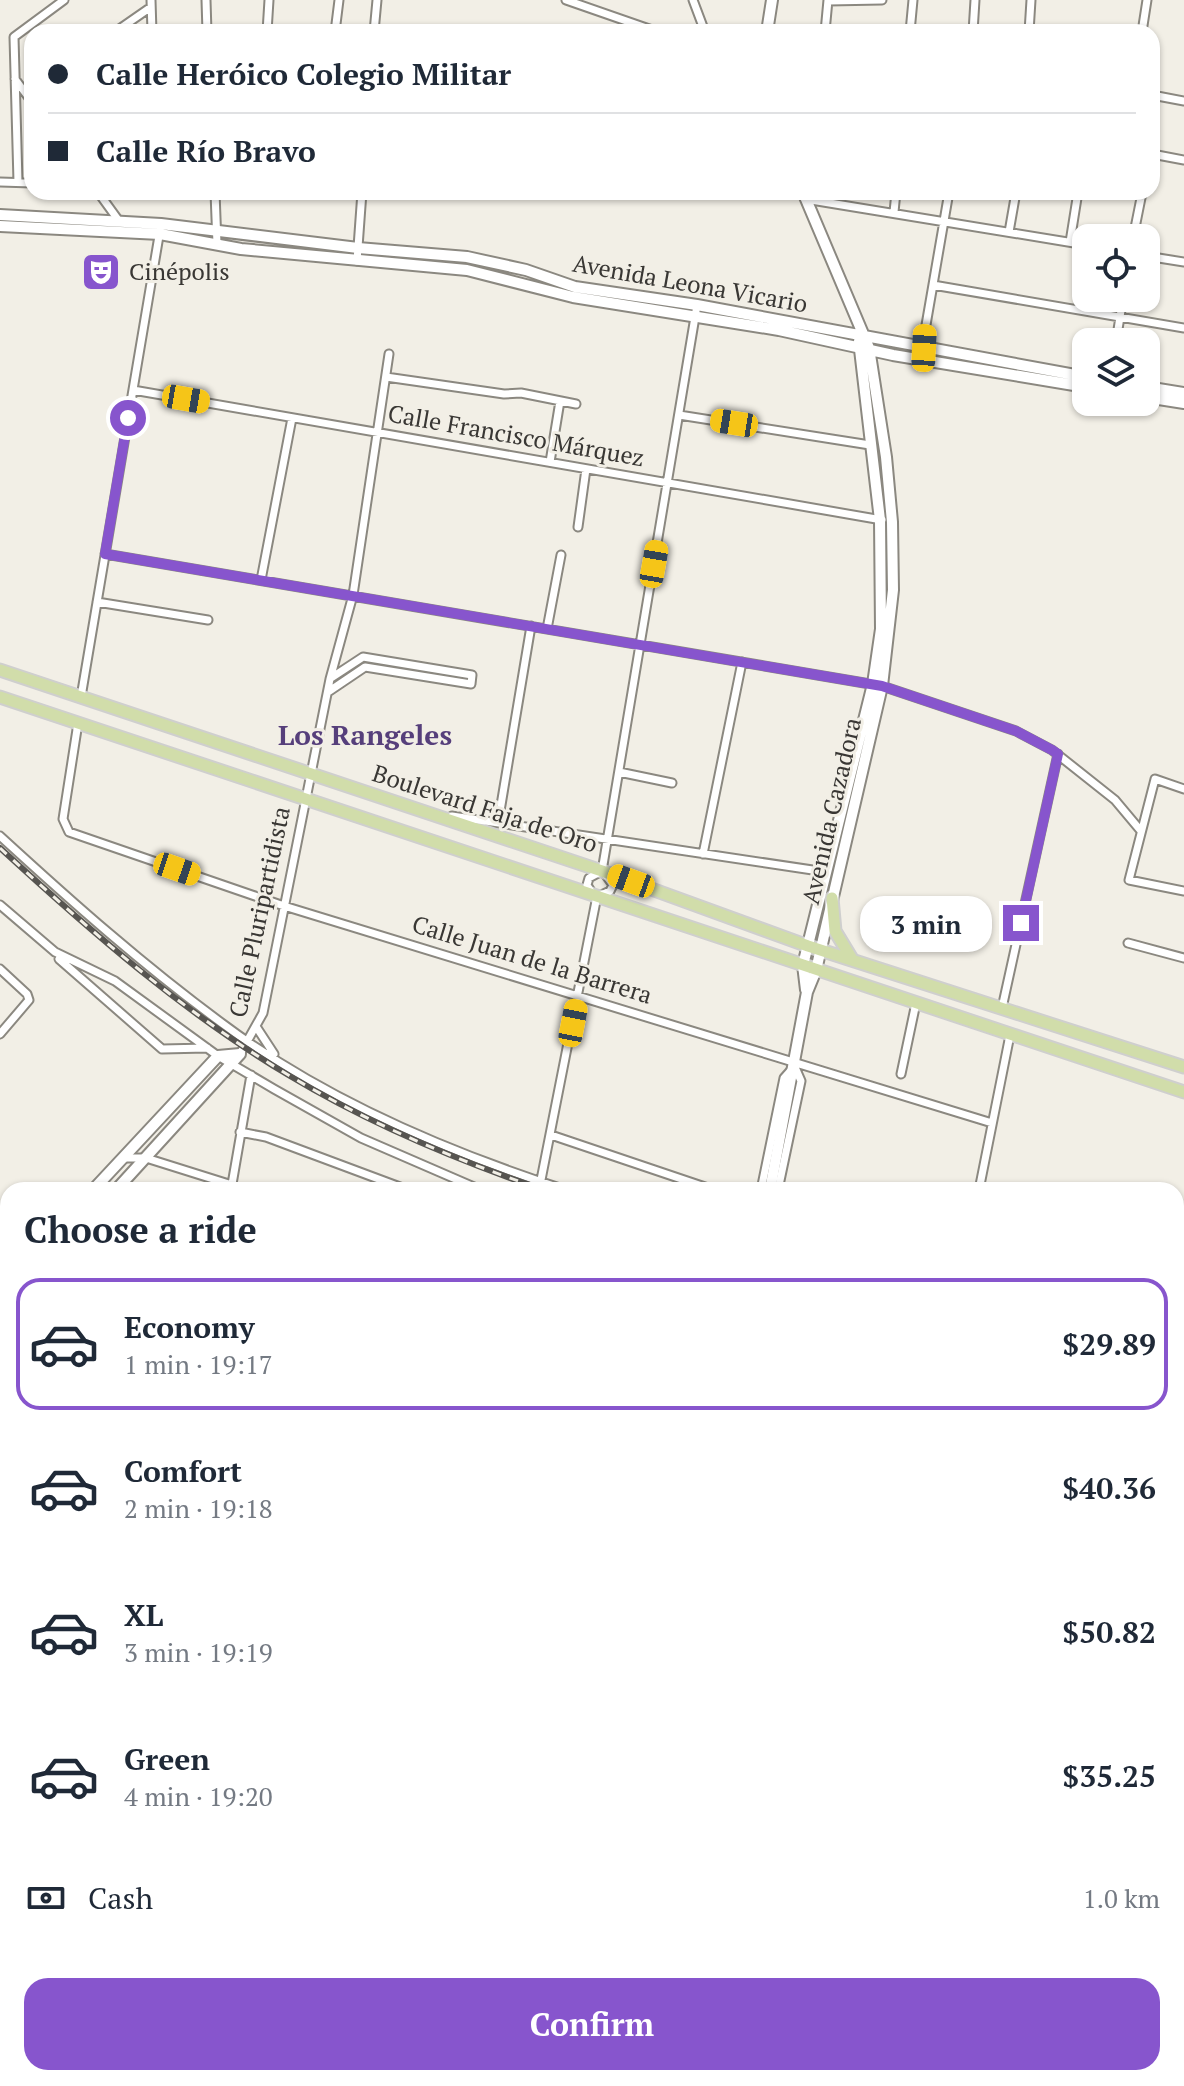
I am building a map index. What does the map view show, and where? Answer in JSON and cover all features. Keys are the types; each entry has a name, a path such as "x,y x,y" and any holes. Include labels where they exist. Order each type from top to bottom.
{"main road":[{"name":"Boulevard Faja de Oro","path":"0,670 602,871 814,948 1184,1067"},
{"name":"Boulevard Faja de Oro","path":"0,697 1184,1092"},
{"path":"832,898 835,931 853,960"}],"street":[{"path":"32,24 64,0"},
{"path":"206,0 207,24"},
{"path":"268,24 269,0"},
{"path":"336,24 339,0"},
{"path":"375,24 377,0"},
{"path":"566,0 635,24"},
{"path":"693,0 702,24"},
{"path":"768,24 772,0"},
{"path":"826,24 828,0 882,0"},
{"path":"911,24 913,0"},
{"path":"974,24 975,0"},
{"path":"1030,24 1031,0"},
{"path":"1143,24 1147,0"},
{"path":"125,24 151,3"},
{"path":"151,3 152,24"},
{"path":"18,182 14,37 24,30"},
{"path":"15,79 24,90"},
{"path":"1160,96 1184,101"},
{"path":"1160,156 1184,160"},
{"path":"0,182 24,182"},
{"path":"104,200 119,221"},
{"path":"215,200 217,238"},
{"path":"357,261 361,200"},
{"name":"Avenida Cazadora","path":"806,200 862,339 886,457 886,521 877,685 832,898 814,948"},
{"path":"826,200 1070,242 1077,200"},
{"path":"894,212 895,200"},
{"path":"924,360 948,200"},
{"path":"1009,232 1015,200"},
{"path":"1136,224 1141,200"},
{"name":"Avenida Leona Vicario","path":"0,215 119,221 357,261 497,275 573,297 696,310"},
{"name":"Avenida Leona Vicario","path":"0,226 160,229"},
{"path":"81,697 160,229"},
{"name":"Avenida Leona Vicario","path":"217,238 407,252 498,263 575,287 1072,374"},
{"path":"405,265 407,252"},
{"path":"1160,258 1184,262"},
{"path":"933,285 1184,328"},
{"path":"597,896 610,891 613,885 602,871 696,310"},
{"path":"1118,328 1121,312"},
{"name":"Avenida Leona Vicario","path":"862,339 924,360 1072,385"},
{"name":"Calle Pluripartidista","path":"124,1182 240,1054 257,1028 330,679 353,595 389,354"},
{"name":"Avenida Cazadora","path":"866,366 870,445 886,521"},
{"path":"386,377 576,404"},
{"path":"1160,389 1184,393"},
{"name":"Calle Francisco Márquez","path":"133,390 886,521"},
{"path":"1160,399 1184,403"},
{"path":"550,462 560,401"},
{"path":"679,415 870,445"},
{"path":"261,580 292,418"},
{"path":"578,527 586,469"},
{"path":"105,554 877,685 1016,731 1058,754 1115,800 1141,831"},
{"path":"547,629 561,555"},
{"path":"97,602 208,620"},
{"path":"498,823 531,626"},
{"path":"328,692 365,667 412,670 472,675 471,684 412,670 363,657 330,679"},
{"path":"703,854 742,662"},
{"name":"Avenida Cazadora","path":"814,948 826,872 877,685"},
{"name":"Calle Juan de la Barrera","path":"78,723 64,826 69,832 284,906 992,1123"},
{"path":"1002,1008 1058,754"},
{"path":"619,772 672,783"},
{"path":"1184,789 1155,779 1129,880 1184,891"},
{"path":"425,812 826,872"},
{"path":"0,836 100,927 249,1042 409,1130 532,1182"},
{"path":"597,896 587,885 589,878 602,871"},
{"path":"542,1182 597,896"},
{"path":"0,905 162,1049 207,1048"},
{"path":"1128,943 1184,957"},
{"path":"42,944 115,981 218,1056 361,1138 463,1182"},
{"path":"807,992 803,965 814,948"},
{"path":"772,1182 807,992 816,970 814,948"},
{"path":"0,969 27,994 29,1000 0,1034"},
{"path":"901,1074 916,1003"},
{"path":"257,1028 266,1045 281,1061"},
{"path":"981,1182 1010,1035"},
{"name":"Calle Pluripartidista","path":"218,1056 240,1054"},
{"path":"101,1182 218,1056"},
{"path":"763,1182 784,1078 794,1064"},
{"path":"780,1182 801,1081 794,1064"},
{"path":"232,1182 251,1075"},
{"path":"240,1132 266,1137 387,1182"},
{"path":"551,1135 690,1182"},
{"path":"124,1158 146,1158 216,1182"}],"railway":[{"path":"0,848 139,970 251,1052 382,1125 522,1182"}],"place":[{"name":"Cinépolis","path":"101,272"}],"district":[{"name":"Los Rangeles","path":"365,735"}],"route":[{"path":"128,418 105,554 882,686 1016,731 1052,750 1058,754 1021,923"}]}
